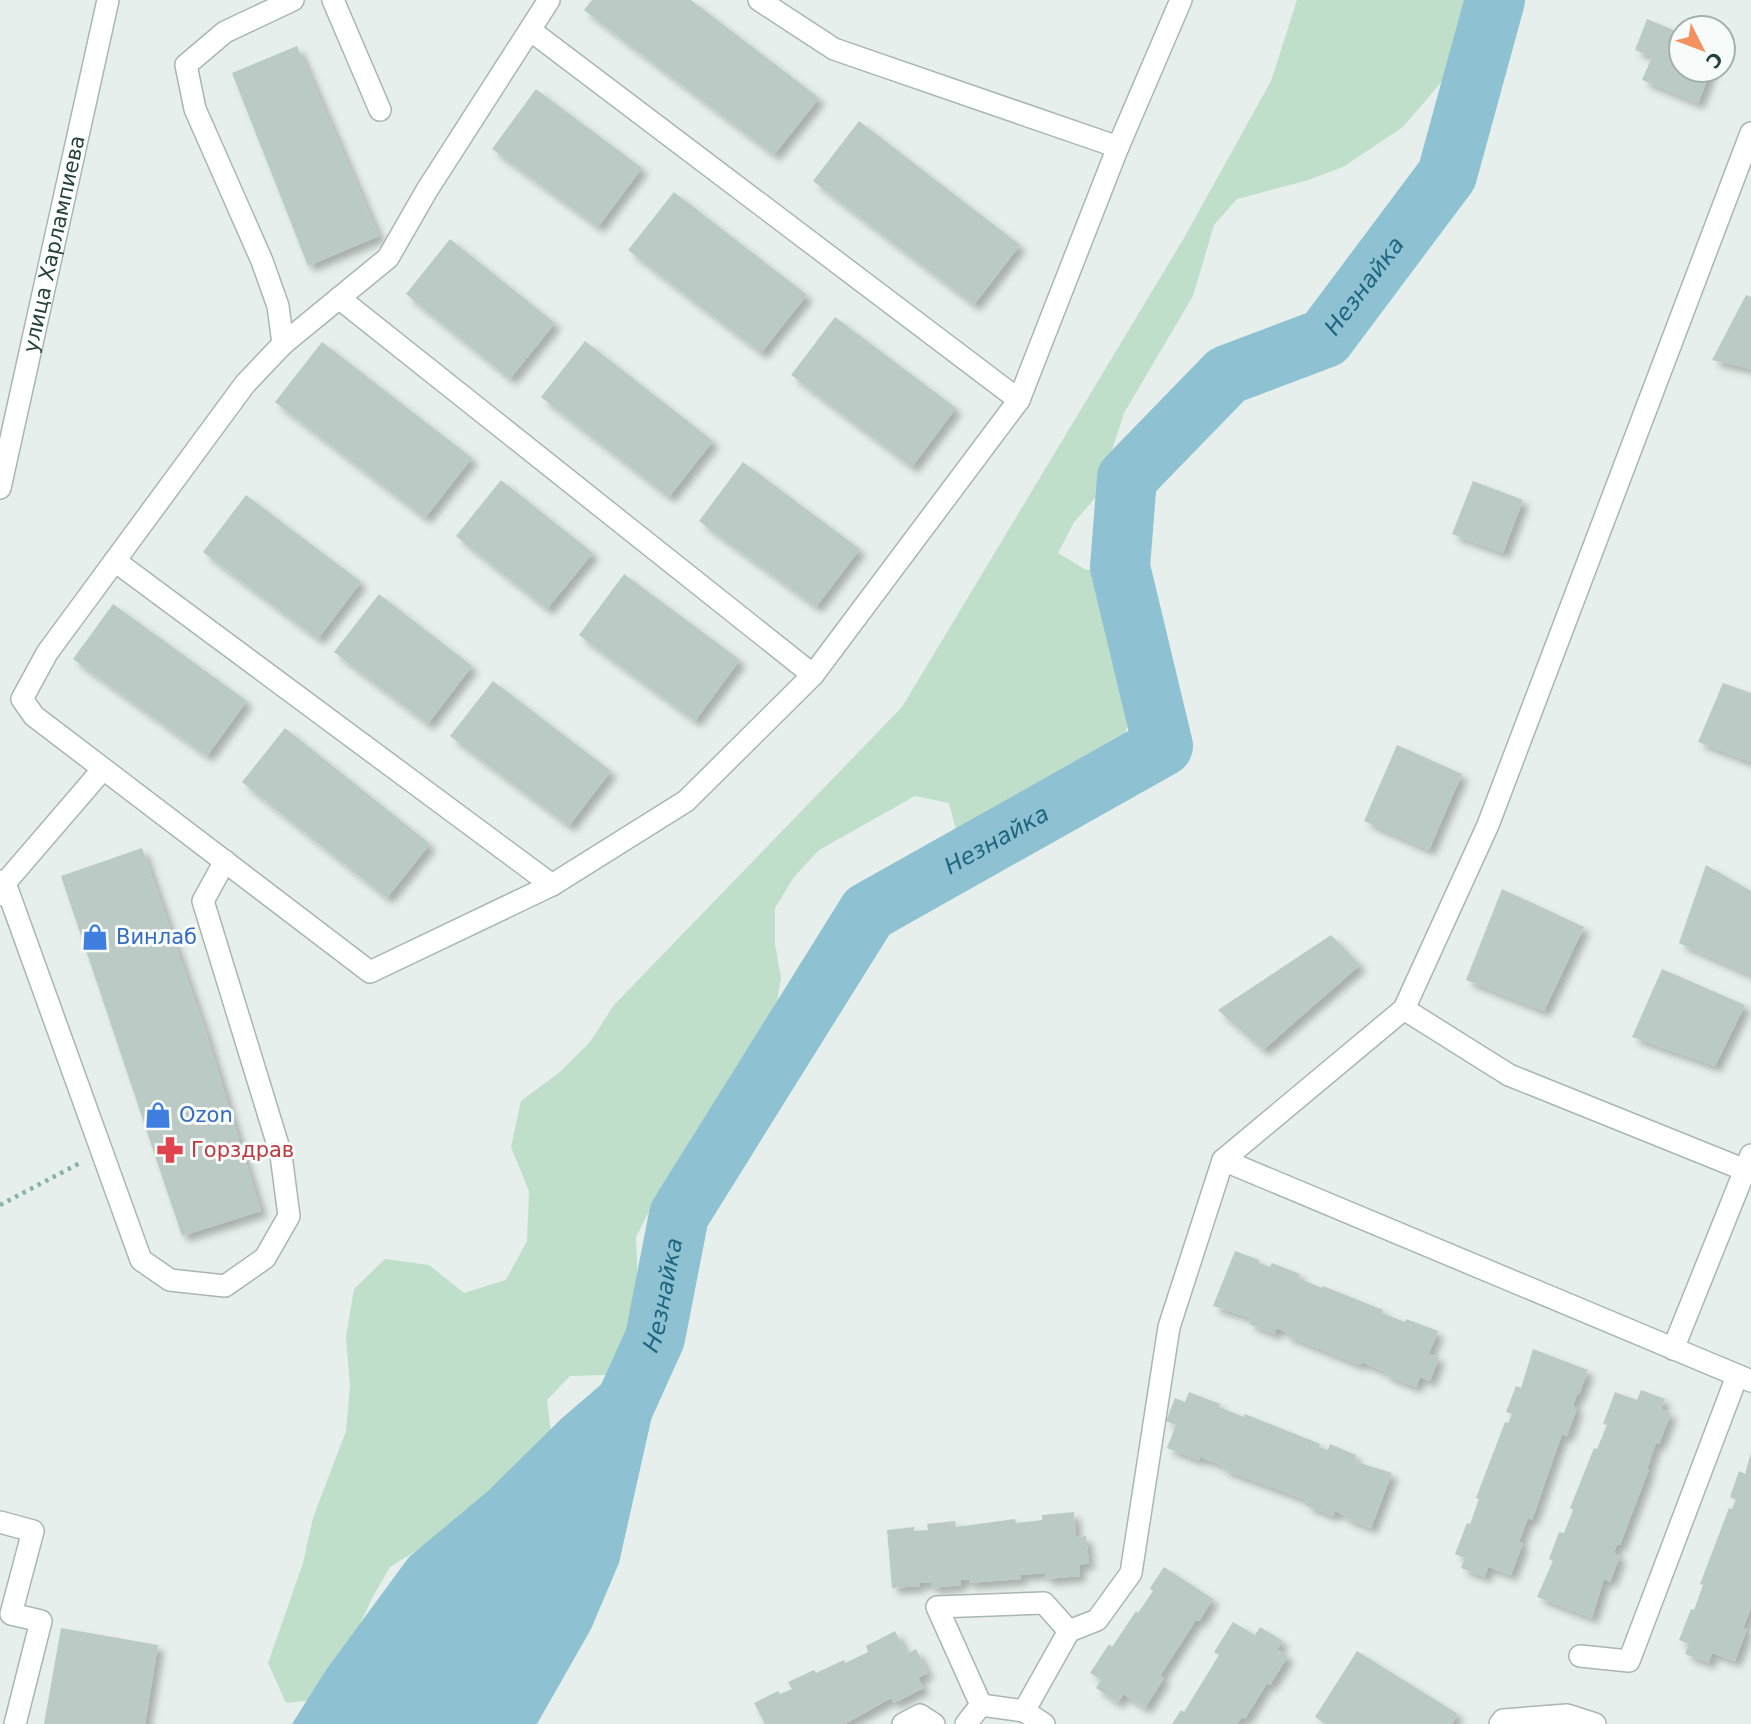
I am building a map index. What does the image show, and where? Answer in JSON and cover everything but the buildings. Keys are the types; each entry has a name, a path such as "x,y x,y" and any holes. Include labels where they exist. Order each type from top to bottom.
{"street":[{"name":"улица Харлампиева","path":"0,488 108,0"},
{"path":"283,344 278,306 262,261 195,109 186,65 225,32 293,0"},
{"path":"333,0 380,110"},
{"path":"549,0 427,190 388,258 283,344 245,384 47,653 22,699 34,716 370,972 552,885 686,801 813,675 1019,400 1118,147 1181,0"},
{"path":"759,0 834,50 1118,147"},
{"path":"530,30 1019,400"},
{"path":"1024,1711 1069,1631 1097,1620 1131,1573 1169,1326 1223,1160 1404,1009 1488,825 1751,133"},
{"path":"339,298 813,675"},
{"path":"115,561 552,885"},
{"path":"0,909 2,882 103,769"},
{"path":"2,882 141,1260 170,1279 225,1286 265,1258 289,1216 281,1155 203,901 225,861"},
{"path":"1404,1009 1509,1075 1748,1163 1673,1349"},
{"path":"1223,1160 1744,1379 1629,1661 1580,1656"},
{"path":"0,1522 33,1531 11,1614 41,1621 15,1724"},
{"path":"981,1706 937,1607 1044,1603 1069,1631"},
{"path":"981,1706 1024,1711 1044,1724"},
{"path":"967,1724 981,1706"},
{"path":"903,1724 920,1715 934,1724"},
{"path":"1500,1724 1503,1720 1567,1715 1595,1724"}],"path":[{"path":"0,1205 102,1152"}],"green space":[{"path":"1297,0 1473,0 1469,40 1450,72 1403,127 1343,167 1308,180 1237,199 1214,225 1193,296 1124,413 1097,496 1074,522 1058,553 1086,570 1120,567 1126,578 1136,610 1140,644 1132,714 1120,747 1028,808 995,826 958,838 949,803 915,796 819,850 794,877 775,908 775,944 781,978 775,1013 744,1090 723,1119 671,1176 636,1237 639,1315 630,1351 606,1375 570,1376 547,1400 555,1465 390,1567 372,1598 343,1662 321,1699 286,1703 268,1663 303,1563 313,1518 346,1431 350,1386 346,1337 354,1289 385,1259 429,1265 464,1293 506,1280 527,1241 529,1191 511,1147 521,1101 560,1072 590,1042 614,1005 902,707 1184,238 1271,81"}],"water":[{"path":"655,1338 654,1407 619,1563 591,1629 537,1724 292,1724 326,1670 409,1557 488,1491 561,1419"}],"waterway":[{"name":"Незнайка","path":"622,1411 655,1338 679,1215 868,912 1163,746 1120,567 1127,478 1227,375 1325,338 1447,175 1495,0"}],"place":[{"name":"Винлаб","path":"95,937"},
{"name":"Ozon","path":"158,1115"},
{"name":"Горздрав","path":"170,1150"}]}
